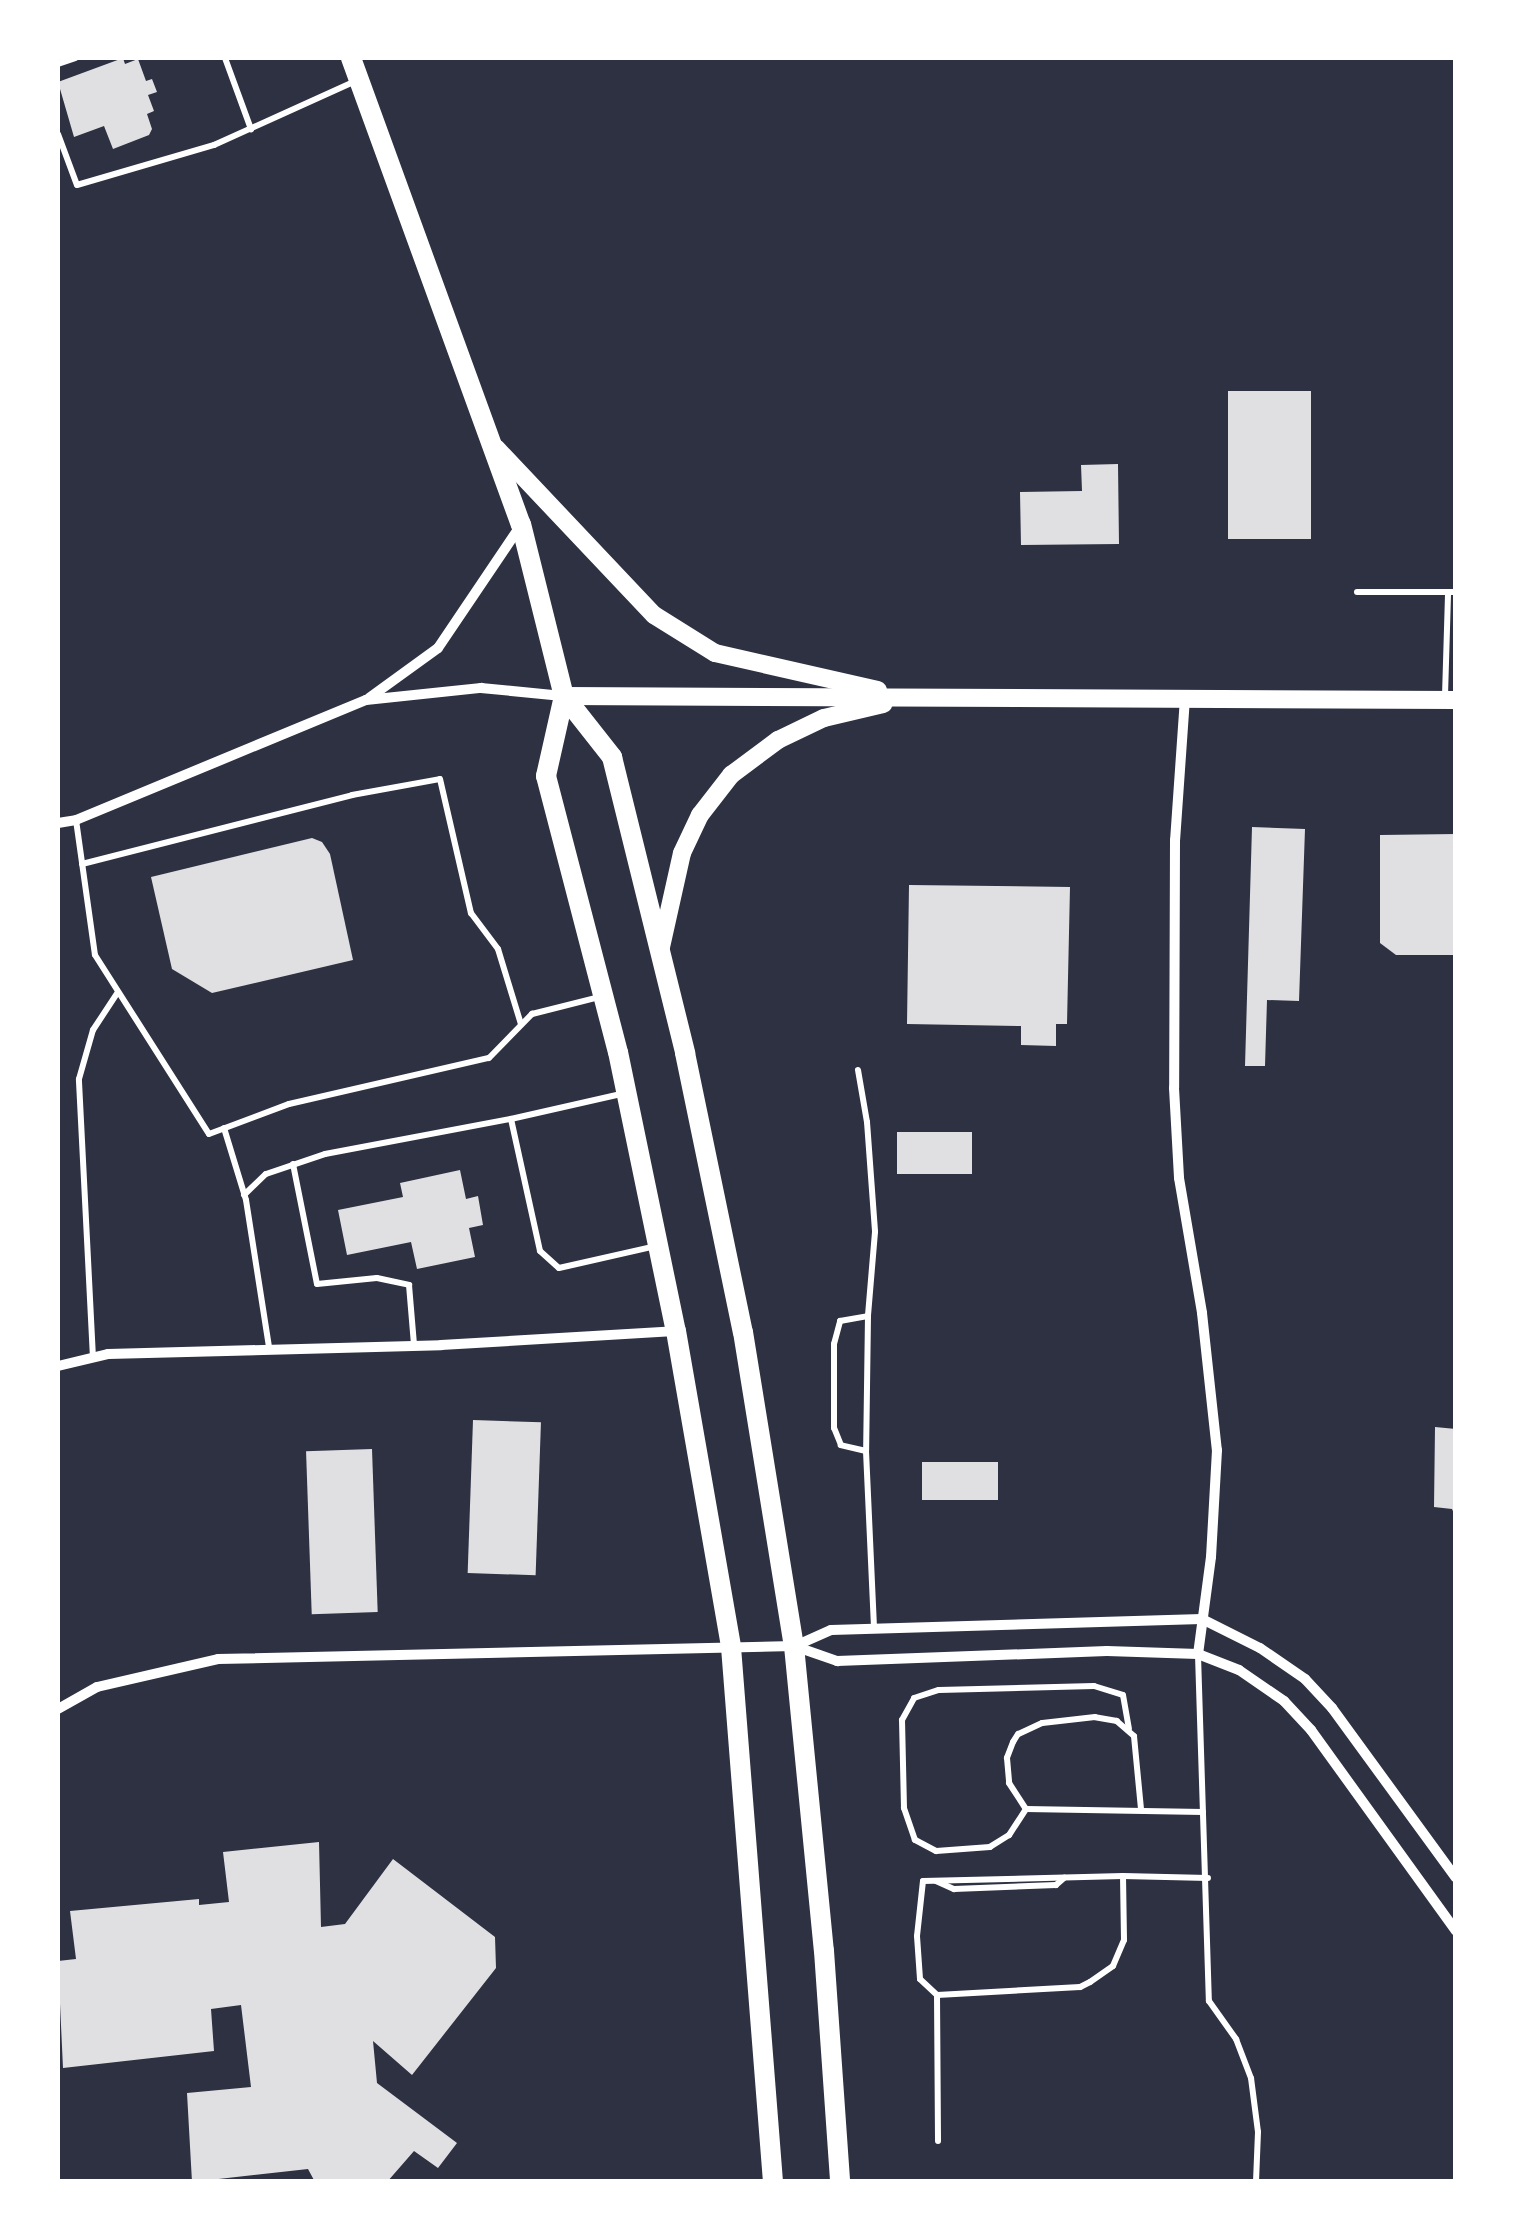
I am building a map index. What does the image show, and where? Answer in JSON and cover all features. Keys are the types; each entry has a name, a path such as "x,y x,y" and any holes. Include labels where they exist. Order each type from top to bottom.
{"main road":[{"path":"351,58 522,524 564,696 612,757 660,952 743,1332 794,1646 824,1951 840,2182"},
{"path":"496,448 654,615 716,653 912,698"},
{"path":"564,696 1450,700"},
{"path":"564,696 546,776 627,1092 676,1331 731,1647 773,2182"},
{"path":"660,952 682,853 700,815 731,775 778,740 824,718 912,698"}],"street":[{"path":"58,823 76,820 366,700 438,648 522,524"},
{"path":"366,700 481,688 564,696"},
{"path":"1185,698 1175,840 1174,1088 1179,1178 1202,1313 1217,1450 1211,1556 1198,1654"},
{"path":"58,1366 93,1358 269,1347 414,1346 676,1331"},
{"path":"794,1646 831,1630 1202,1619 1260,1648 1305,1679 1332,1708 1456,1878"},
{"path":"58,1709 96,1687 218,1659 794,1646 837,1662 1107,1651 1198,1654 1239,1670 1284,1701 1310,1730 1456,1931"}],"lane":[{"path":"58,64 76,58"},
{"path":"226,58 252,129"},
{"path":"58,134 77,185 214,145 359,80"},
{"path":"1357,592 1452,592 1450,700"},
{"path":"82,864 352,795 440,780 471,914 498,949 522,1025"},
{"path":"76,820 95,955 209,1134 289,1104 489,1058 532,1014 605,996"},
{"path":"93,1358 80,1079 93,1030 118,992"},
{"path":"858,1070 867,1122 875,1232 868,1316 866,1451 874,1628"},
{"path":"244,1195 266,1174 293,1164 627,1092"},
{"path":"511,1120 540,1251 559,1268 659,1246"},
{"path":"224,1128 244,1195 269,1347"},
{"path":"293,1164 317,1284 377,1278 408,1286 414,1346"},
{"path":"866,1451 842,1446 834,1428 834,1344 840,1321 868,1316"},
{"path":"1198,1654 1209,2001 1236,2039 1250,2078 1258,2132 1256,2182"},
{"path":"1026,1809 1009,1835 990,1847 936,1852 915,1840 904,1808 902,1720 914,1698 939,1690 1094,1686 1123,1695 1138,1754 1141,1809"},
{"path":"1026,1809 1009,1783 1008,1758 1018,1734 1042,1723 1094,1717 1108,1717 1129,1728"},
{"path":"1026,1809 1203,1812"},
{"path":"936,1996 1080,1986 1103,1975 1113,1966 1124,1940 1123,1876"},
{"path":"938,2142 936,1996 920,1978 916,1936 924,1881 1208,1878"}],"building":[{"path":"123,58 125,64 138,59 146,81 152,79 157,92 148,95 154,111 147,114 152,129 149,135 113,149 104,126 74,137 58,82"},
{"path":"1228,391 1311,391 1311,539 1228,539"},
{"path":"1118,464 1119,544 1021,545 1020,492 1082,491 1081,465"},
{"path":"1252,827 1305,829 1299,1001 1267,1000 1265,1066 1245,1066"},
{"path":"1456,834 1456,955 1396,955 1380,943 1380,835"},
{"path":"312,838 322,842 330,854 353,960 212,993 172,969 151,877"},
{"path":"909,885 1070,887 1067,1024 1056,1024 1056,1046 1021,1045 1021,1026 907,1024"},
{"path":"897,1132 972,1132 972,1174 897,1174"},
{"path":"460,1170 466,1199 478,1196 483,1225 469,1228 475,1257 417,1269 411,1242 347,1255 338,1210 403,1197 400,1183"},
{"path":"473,1420 541,1422 536,1575 468,1573"},
{"path":"1435,1427 1456,1429 1456,1518 1452,1509 1434,1507"},
{"path":"372,1449 378,1612 312,1614 306,1451"},
{"path":"922,1462 998,1462 998,1500 922,1500"},
{"path":"319,1842 321,1927 345,1924 393,1859 495,1937 496,1968 412,2075 373,2041 377,2083 457,2143 438,2168 414,2151 387,2182 315,2182 308,2169 192,2182 187,2093 251,2087 241,2005 211,2009 214,2051 63,2068 58,1961 76,1959 70,1911 199,1899 199,1905 229,1902 223,1852"}]}
